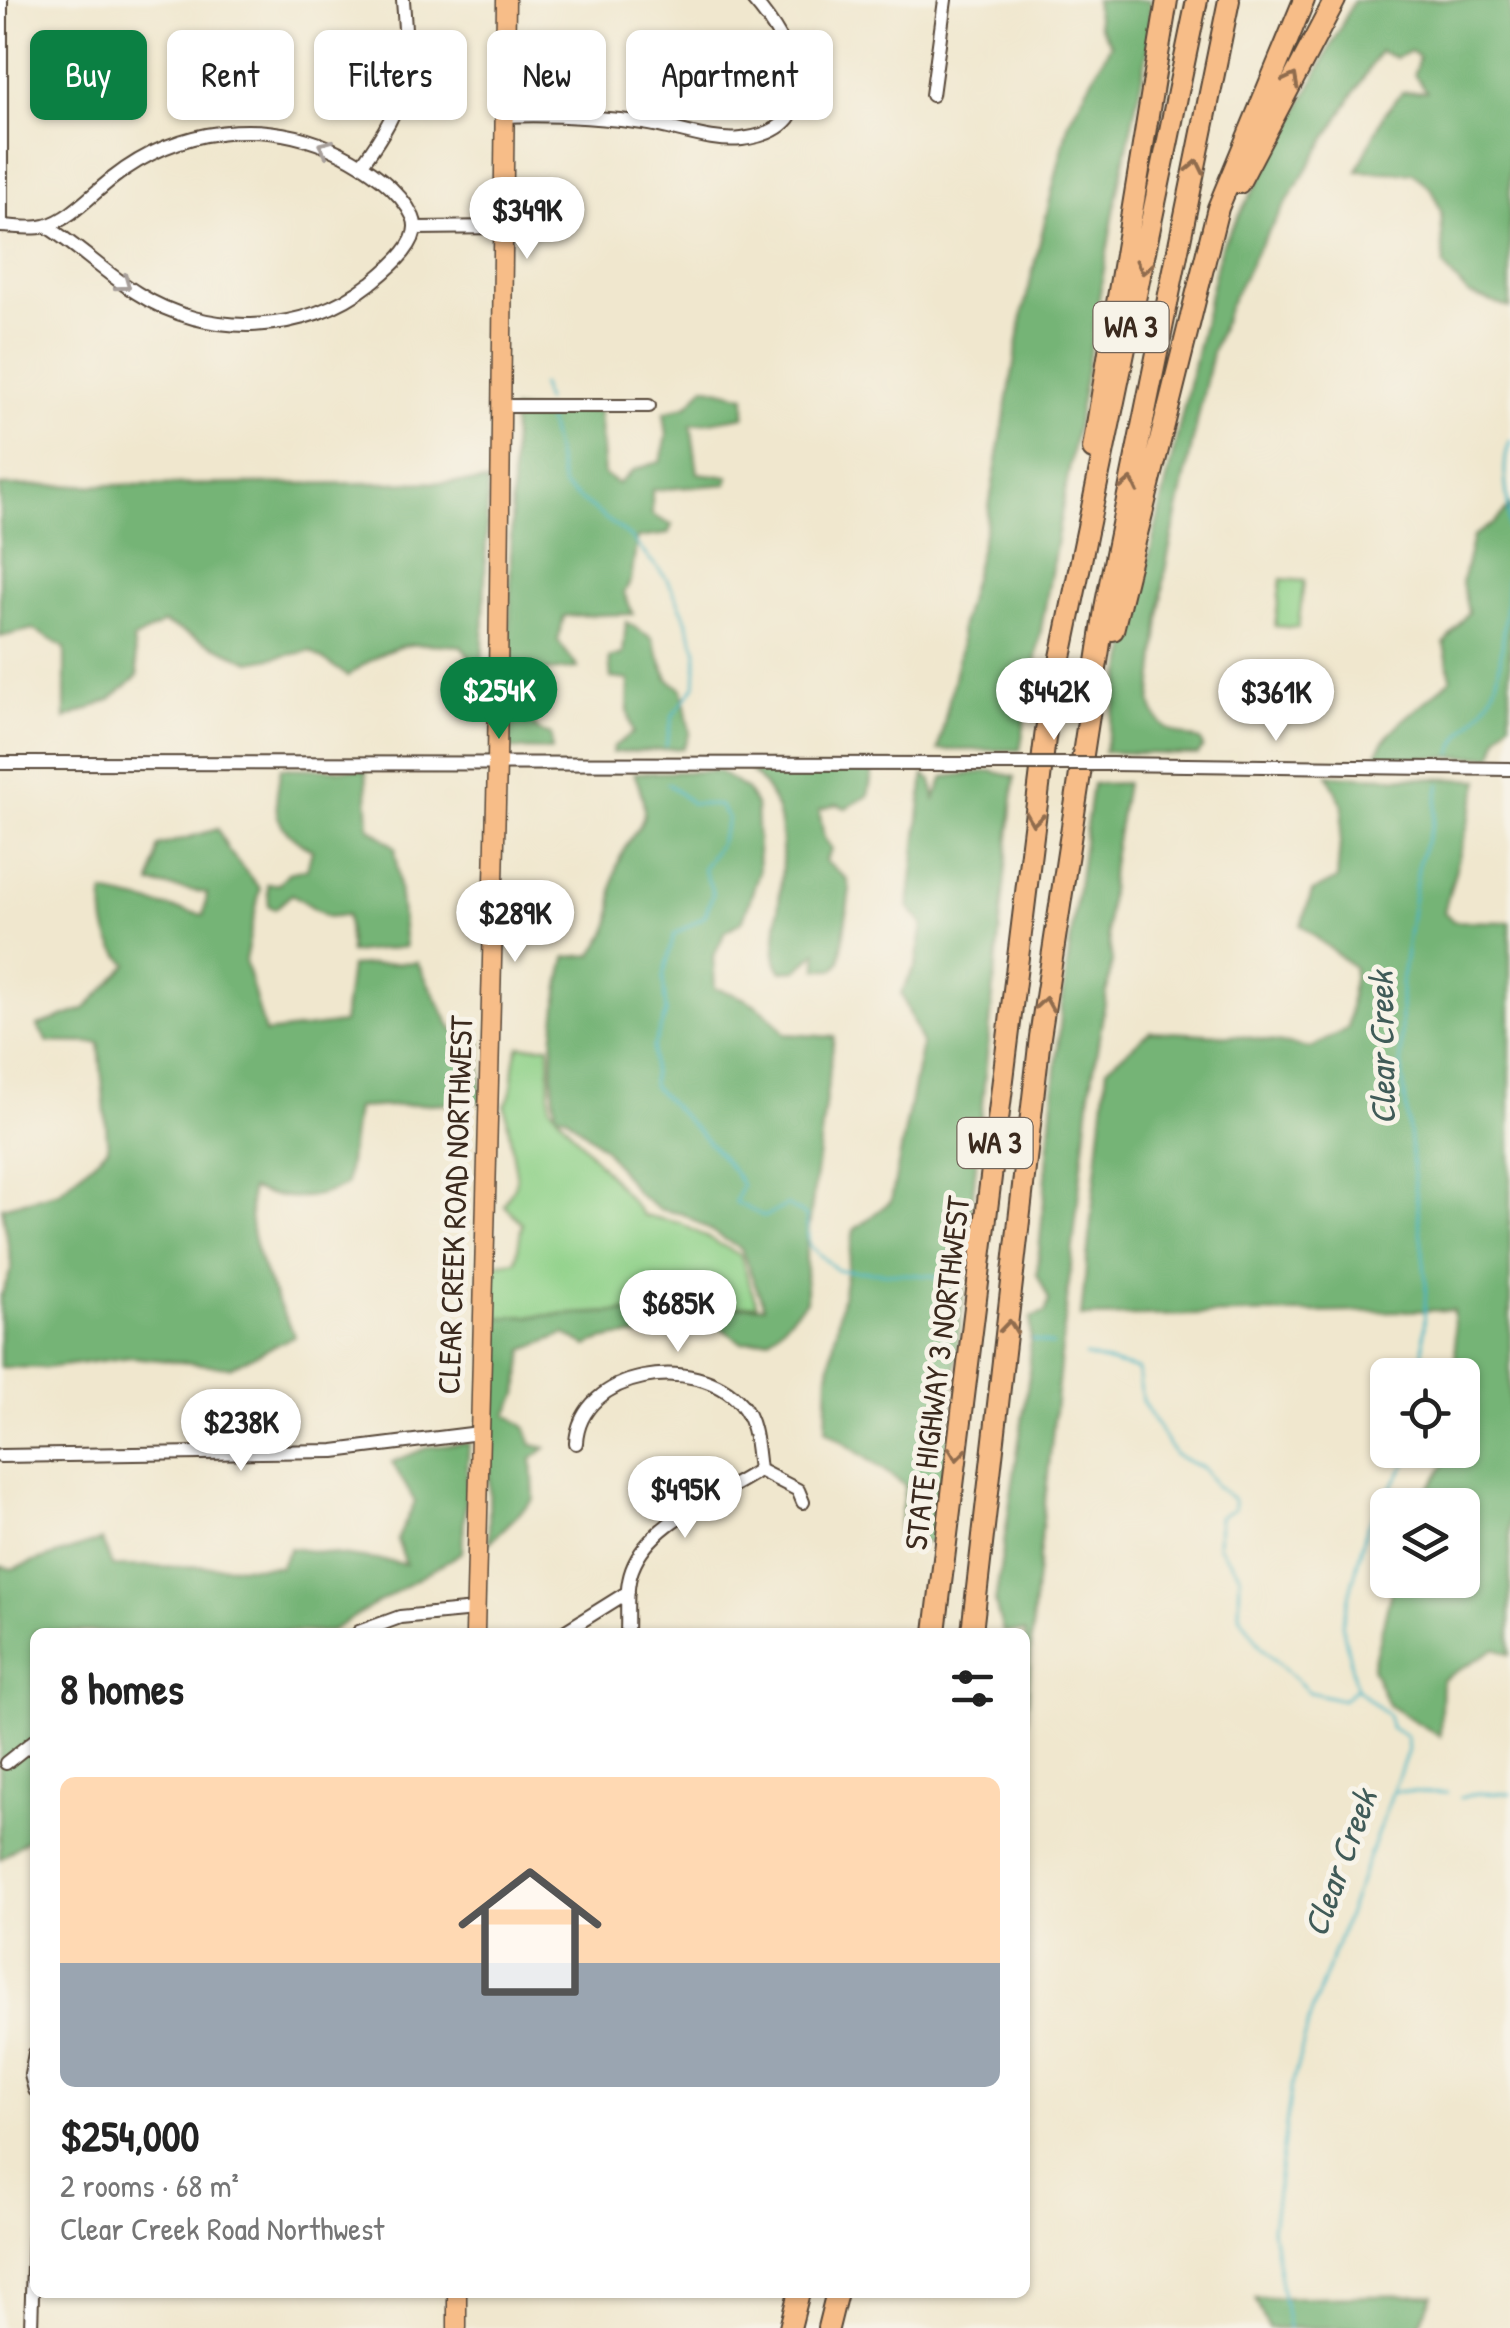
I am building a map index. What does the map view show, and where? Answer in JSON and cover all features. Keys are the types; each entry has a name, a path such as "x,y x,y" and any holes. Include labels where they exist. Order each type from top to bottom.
{"highway":[{"path":"1060,653 1164,0"},
{"name":"STATE HIGHWAY 3 NORTHWEST","path":"935,1628 1019,927 1060,653 1198,0"},
{"name":"STATE HIGHWAY 3 NORTHWEST","path":"972,1628 1040,1037 1106,604 1228,0"},
{"path":"1083,753 1205,262 1236,157 1304,0"},
{"path":"1205,262 1247,165 1335,0"},
{"path":"790,2328 798,2298"},
{"path":"828,2328 836,2298"}],"main road":[{"name":"CLEAR CREEK ROAD NORTHWEST","path":"505,30 506,0"},
{"name":"CLEAR CREEK ROAD NORTHWEST","path":"474,1628 496,763 504,120"},
{"path":"456,2328 457,2298"}],"street":[{"path":"2,0 0,226 46,226 163,308 202,320 262,326 307,316 362,290 411,244 416,228 410,212 362,164 317,142 266,131 204,134 149,153 46,226"},
{"path":"362,164 389,127 400,99 409,44 403,0"},
{"path":"604,120 738,140 764,134 785,123 798,96 796,62 753,0"},
{"path":"932,94 946,0"},
{"path":"416,228 502,228"},
{"path":"502,406 649,406"},
{"path":"0,763 1110,764 1510,769"},
{"path":"576,1443 577,1423 587,1406 618,1385 647,1376 677,1376 714,1386 741,1404 754,1431 759,1470"},
{"path":"0,1456 334,1451 479,1432"},
{"path":"759,1470 798,1490 804,1502"},
{"path":"627,1628 630,1573 649,1543 759,1470"},
{"path":"570,1628 628,1592"},
{"path":"370,1628 400,1617 475,1610"},
{"path":"6,1762 30,1744"},
{"path":"31,2328 32,2298"}],"green space":[{"path":"1095,0 1150,0 1151,35 1117,195 1020,750 938,750 961,646 960,629 985,530 1023,312 1069,121 1111,44 1098,25"},
{"path":"1354,0 1510,0 1510,308 1468,294 1444,267 1441,212 1432,189 1413,173 1357,171 1384,114 1402,92 1427,91 1414,74 1419,57 1410,51 1396,58 1380,51 1257,250 1229,306 1212,353 1165,570 1151,703 1163,725 1200,740 1203,747 1198,755 1104,752 1221,246 1289,129"},
{"path":"705,386 745,396 745,416 691,425 698,473 729,477 727,484 652,490 652,515 672,525 668,534 637,538 631,580 624,593 633,614 564,616 558,641 578,668 541,672 530,717 538,731 551,735 552,750 508,749 513,410 599,411 604,475 618,484 634,470 661,461 667,436 664,413 688,405"},
{"path":"488,482 482,674 461,646 442,644 389,651 348,676 310,651 250,662 164,623 133,640 138,676 110,700 65,719 65,648 33,629 0,637 0,486"},
{"path":"1510,506 1510,721 1499,735 1493,756 1376,759 1396,726 1451,678 1444,644 1468,612 1462,583 1473,536 1493,524"},
{"path":"1281,579 1304,581 1298,628 1275,626"},
{"path":"626,622 652,638 668,679 682,689 690,733 683,748 612,753 613,747 633,733 628,711 629,680 611,678 609,658 623,654"},
{"path":"281,768 366,770 369,827 395,847 405,947 350,953 347,915 328,917 292,894 275,909 269,906 267,884 279,884 288,873 307,869 312,850 289,833 278,816"},
{"path":"873,769 868,796 846,808 837,804 819,810 824,838 832,849 825,861 847,879 850,889 840,962 834,969 817,969 817,952 797,970 781,971 775,949 782,863 780,823 765,787 751,772"},
{"path":"718,771 746,789 756,805 759,872 743,920 725,932 713,958 715,988 754,1004 785,1034 834,1037 806,1249 806,1301 770,1338 742,1343 717,1325 685,1334 619,1337 587,1346 565,1334 524,1350 518,1394 507,1414 527,1429 532,1445 546,1448 532,1459 534,1499 489,1543 490,1318 764,1306 741,1249 683,1214 658,1209 637,1193 604,1148 566,1116 556,1113 554,1094 554,1035 566,957 592,955 608,928 617,866 643,816 644,806 634,773"},
{"path":"991,771 1015,777 938,1542 897,1544 905,1485 826,1430 828,1375 854,1230 891,1201 922,1044 901,993 916,965 923,925 909,907 924,775 932,781 935,799 944,777"},
{"path":"1328,775 1480,780 1444,912 1453,921 1510,922 1510,1655 1496,1648 1442,1680 1440,1736 1388,1705 1372,1668 1390,1598 1480,1598 1480,1488 1429,1488 1442,1468 1480,1468 1480,1358 1456,1358 1453,1310 1081,1317 1107,1068 1150,1031 1240,1036 1311,1048 1348,1028 1354,968 1301,925 1312,892 1337,879 1343,806"},
{"path":"1126,783 1112,865 1107,929 1112,961 1090,1091 1030,1665 1030,1628 1002,1628 995,1603 1029,1375 1031,1318 1045,1313 1049,1300 1037,1274 1062,1004 1092,784"},
{"path":"218,829 228,850 260,889 245,960 265,1033 343,1023 350,966 417,962 453,1030 481,1041 481,1101 356,1108 346,1185 298,1198 251,1189 256,1247 295,1336 230,1367 131,1357 46,1368 0,1367 0,1298 12,1268 2,1207 59,1192 108,1148 99,1043 48,1042 37,1026 85,1009 128,964 107,932 104,893 204,915 207,893 151,884 158,846"},
{"path":"519,1046 549,1046 550,1106 643,1215 680,1223 740,1255 757,1305 490,1318 491,1264 516,1261 522,1223 504,1205 517,1180 505,1105"},
{"path":"469,1443 462,1552 336,1628 30,1628 30,1838 0,1859 0,1566 12,1569 102,1540 112,1566 280,1567 290,1548 406,1564 397,1540 415,1502 392,1462 429,1447"},
{"path":"1433,2295 1418,2328 1268,2328 1255,2298"}],"waterway":[{"path":"541,385 545,401"},
{"path":"546,412 563,487 630,537 668,580 684,614 697,651 695,686 673,715 666,746"},
{"name":"Clear Creek","path":"1452,754 1490,697 1499,669 1508,578 1505,472 1510,441"},
{"path":"667,783 691,803 720,806 728,818 720,843 703,868 713,893 705,916 674,935 663,977 666,1013 653,1048 652,1085 734,1172 742,1185 735,1202 765,1217 787,1205 806,1216 809,1245 837,1270 935,1276 948,1294 945,1308 950,1314"},
{"name":"Clear Creek","path":"1423,1358 1426,1281 1401,1062 1401,986 1419,861 1433,823 1440,783"},
{"path":"1032,1340 1053,1345"},
{"path":"1085,1356 1138,1370 1142,1401 1175,1455 1204,1469 1216,1486 1234,1500 1234,1509 1219,1517 1218,1546 1240,1574 1239,1614 1262,1648 1309,1692 1343,1700 1356,1688"},
{"name":"Clear Creek","path":"1288,2328 1272,2229 1291,2089 1311,2014 1408,1750 1407,1737 1390,1727 1388,1715 1356,1688 1342,1624 1367,1526 1404,1468"},
{"path":"1393,1791 1447,1793"},
{"path":"1460,1798 1477,1793 1510,1794"}]}
